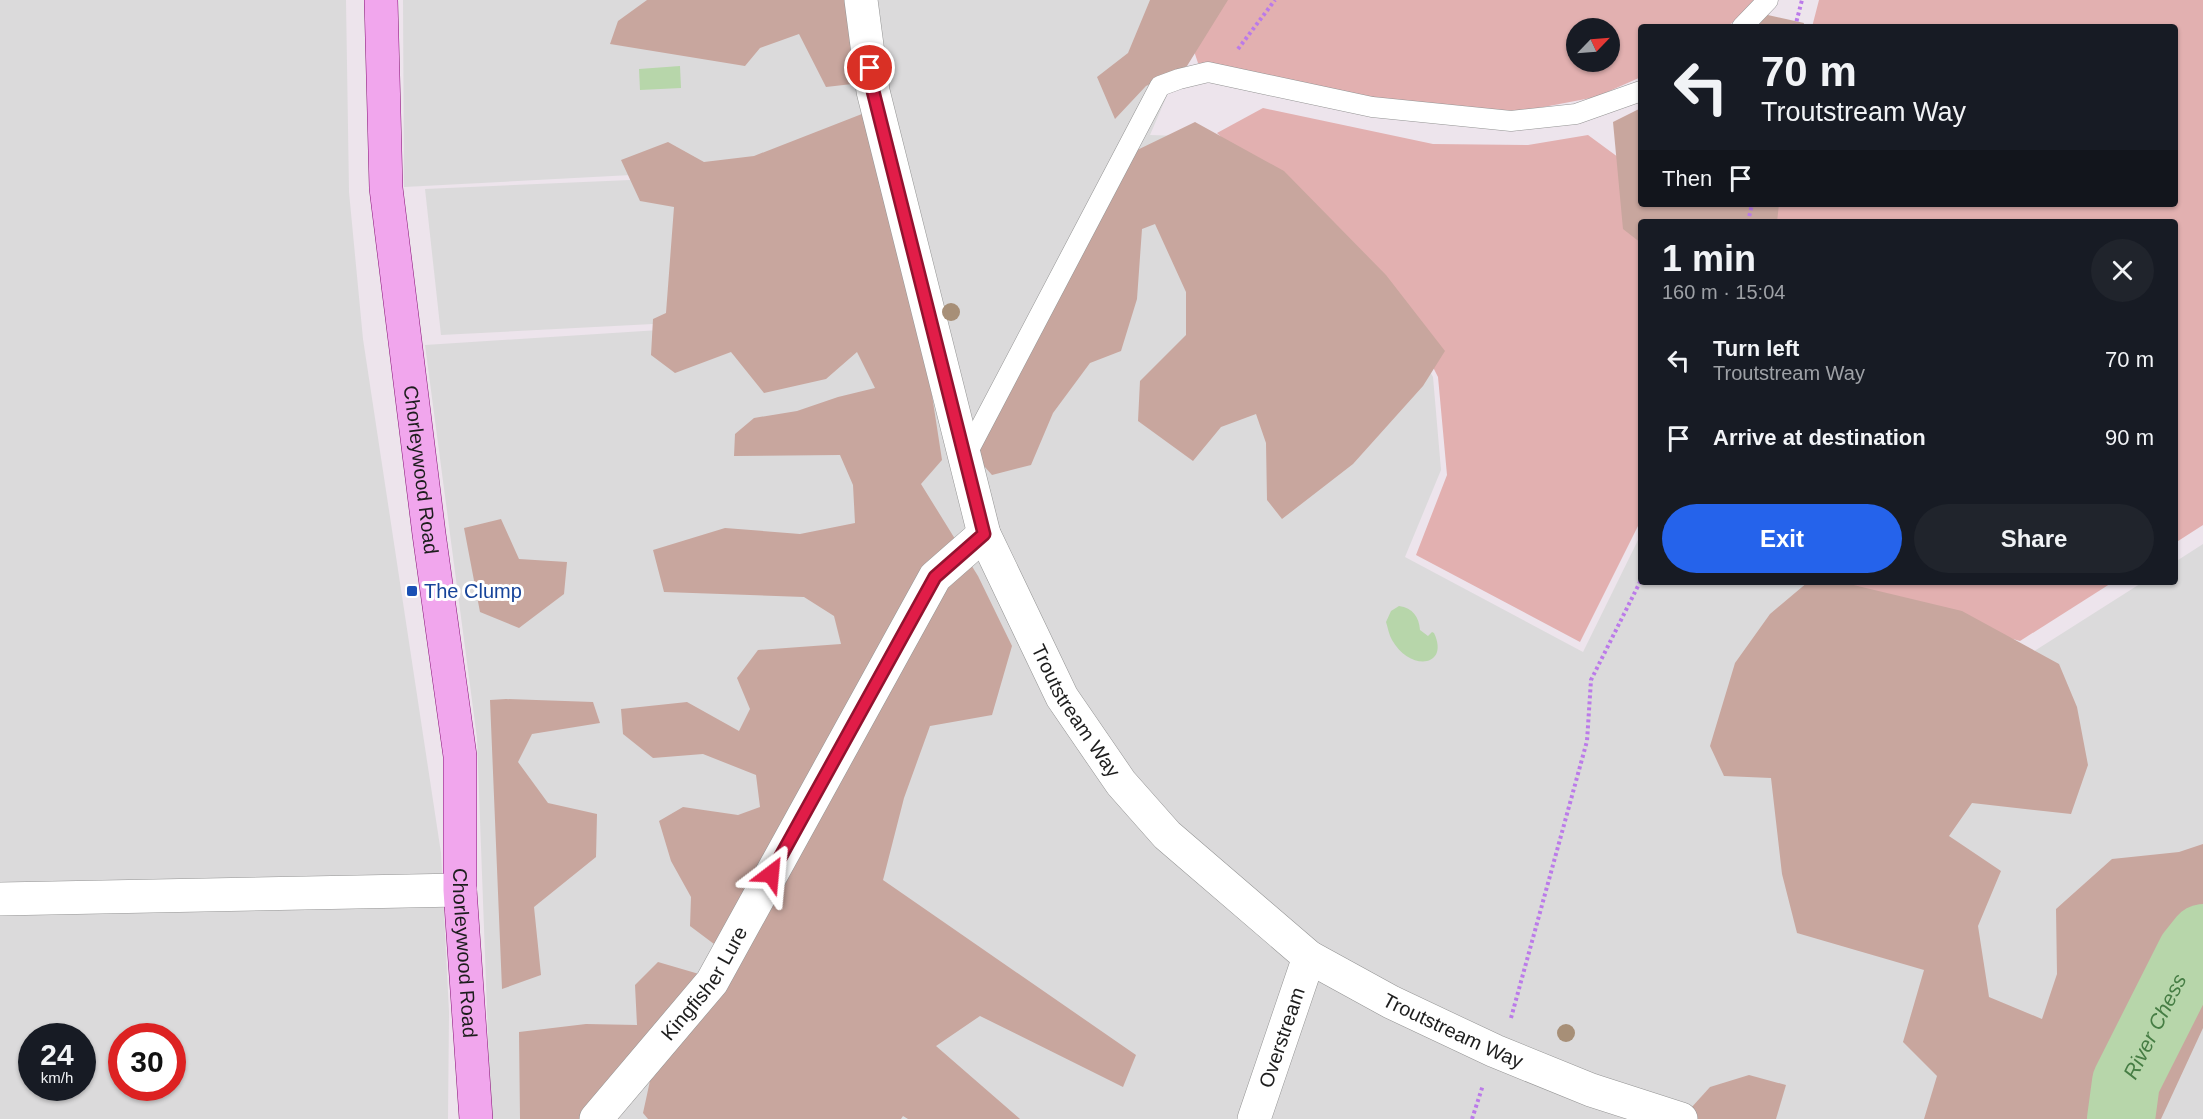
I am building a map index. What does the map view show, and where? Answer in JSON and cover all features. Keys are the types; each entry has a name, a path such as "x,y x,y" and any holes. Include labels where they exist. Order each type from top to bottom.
{"main road":[{"name":"Chorleywood Road","path":"381,0 386,188 429,534 460,756 460,890 476,1119"}],"street":[{"name":"Troutstream Way","path":"861,0 873,91 984,534 1062,697 1121,783 1167,835 1309,957 1391,1002 1495,1051 1592,1090 1681,1119"},
{"name":"Kingfisher Lure","path":"596,1119 712,982 935,577 984,534"},
{"path":"0,899 460,890"},
{"name":"Overstream","path":"1254,1119 1309,957"}],"lane":[{"path":"1745,24 1768,0"},
{"path":"964,459 1160,86 1208,72 1372,108 1511,121 1576,114 1638,92"}],"path":[{"path":"1220,74 1275,0"},
{"path":"1796,24 1802,0"},
{"path":"1495,1051 1508,1032 1587,741 1591,680 1638,585"}],"shaded area":[{"path":"0,0 346,0 349,192 363,339 441,853 449,1012 448,1119 0,1119"},
{"path":"403,0 1208,0 1150,135 1209,137 1397,315 1433,377 1441,470 1405,557 1583,652 1638,540 1638,585 1803,585 2028,655 2138,585 2178,585 2178,560 2203,544 2203,1119 491,1119 477,738 425,345 893,315 861,163 404,187"},
{"path":"647,0 845,0 861,83 826,87 799,34 760,48 745,66 610,44 618,21"},
{"path":"1150,0 1228,0 1187,66 1146,86 1115,119 1097,77 1128,53"},
{"path":"1215,0 1754,0 1738,19 1730,24 1638,24 1638,78 1596,97 1512,113 1384,102 1198,63 1193,48"},
{"path":"1819,0 2203,0 2203,525 2178,541 2178,219 1766,219 1768,207 2178,207 2178,24 1813,24"},
{"path":"1759,13 1804,23 1804,24 1748,24"},
{"path":"680,66 681,88 640,90 639,69"},
{"path":"1263,108 1433,144 1528,145 1588,135 1638,172 1638,207 1641,207 1641,219 1638,219 1638,526 1580,642 1416,555 1447,475 1438,377 1405,312 1217,133"},
{"path":"1638,110 1638,207 1779,207 1777,219 1638,219 1638,241 1623,229 1613,122"},
{"path":"867,112 924,343 942,460 921,484 978,576 1012,646 992,715 930,726 904,798 883,880 1136,1055 1123,1087 980,1016 936,1046 1020,1119 908,1119 903,1116 901,1119 648,1119 643,1113 653,1067 585,1119 520,1119 519,1032 586,1024 637,1025 635,985 658,962 699,974 714,944 690,926 691,897 671,861 659,821 683,807 738,815 760,807 756,775 703,754 653,758 623,734 621,709 687,702 739,731 750,709 737,678 758,650 841,644 834,616 804,597 664,592 653,550 725,528 800,534 855,523 853,485 840,455 734,456 735,434 754,418 797,411 838,397 875,388 857,352 826,379 764,393 731,352 675,373 651,355 653,319 666,313 674,207 640,201 621,160 668,142 704,162 754,156"},
{"path":"1195,122 1284,171 1386,275 1445,351 1423,386 1353,464 1282,519 1267,500 1266,443 1256,414 1221,427 1193,461 1138,421 1140,381 1186,335 1186,292 1155,224 1142,229 1137,299 1121,351 1090,363 1053,413 1031,465 992,475 975,456 1131,153"},
{"path":"859,170 886,312 441,335 425,189"},
{"path":"501,519 519,559 567,562 564,594 519,628 480,612 464,528"},
{"path":"1804,585 1854,585 1962,611 2059,664 2077,707 2088,765 2071,814 1972,803 1949,836 2001,871 1978,926 1989,997 2042,1019 2057,974 2056,909 2112,859 2179,852 2203,844 2203,1028 2161,1119 1924,1119 1937,1076 1903,1042 1924,970 1797,933 1782,874 1771,778 1724,776 1710,746 1735,663 1770,614"},
{"path":"1820,585 2108,585 2020,641"},
{"path":"1399,606 1414,614 1420,630 1428,636 1434,633 1438,644 1437,653 1432,659 1417,661 1408,657 1392,640 1386,622 1391,611"},
{"path":"490,700 593,702 600,723 532,734 518,762 548,803 597,814 596,857 534,907 541,975 502,989"},
{"path":"1749,1075 1786,1085 1776,1119 1681,1119 1710,1087"}],"waterway":[{"name":"River Chess","path":"2121,1119 2126,1082 2191,953 2203,938"}],"place":[{"name":"The Clump","path":"412,591"}],"route":[{"path":"771,874 935,577 984,534 873,91 870,68"}]}
